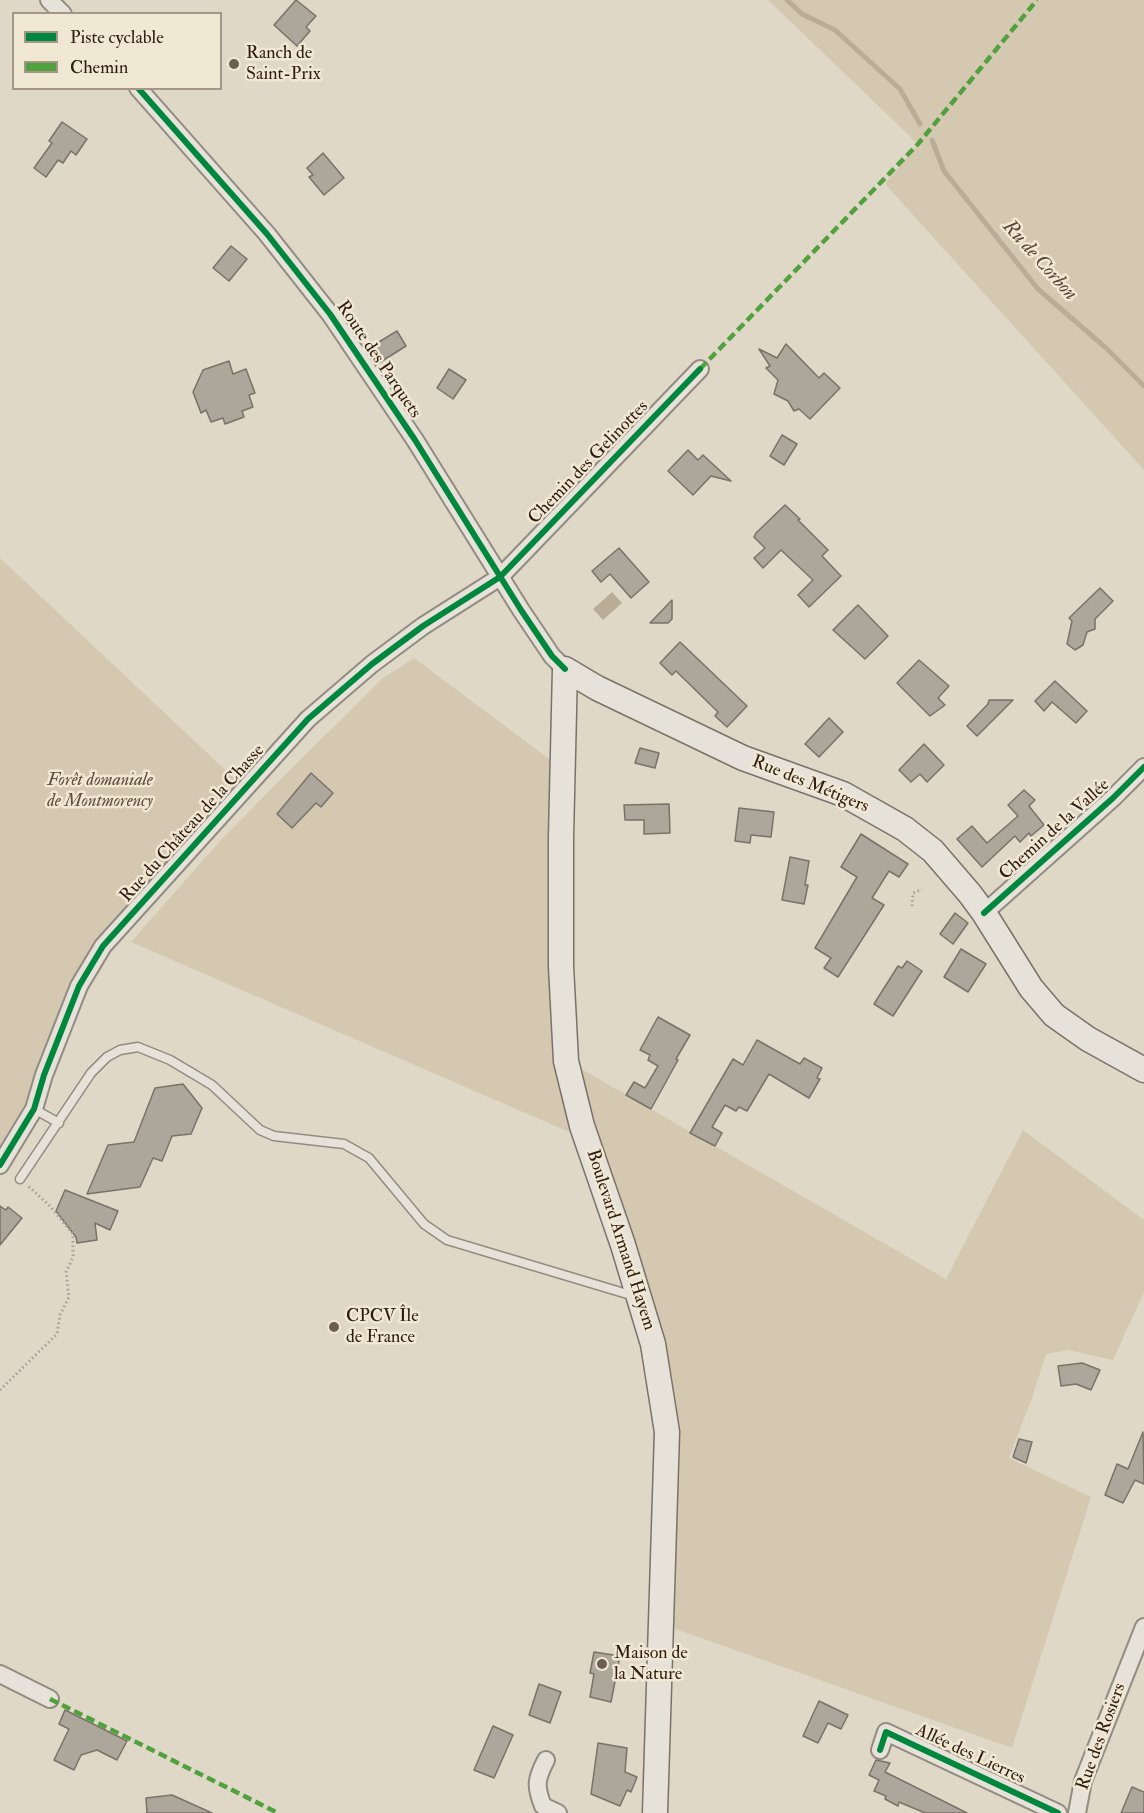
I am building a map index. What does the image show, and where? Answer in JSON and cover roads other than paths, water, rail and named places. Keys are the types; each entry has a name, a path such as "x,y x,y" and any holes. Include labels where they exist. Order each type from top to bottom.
{"main road":[{"name":"Rue des Métigers","path":"566,669 597,688 743,758 843,794 905,829 933,851 984,913 1031,988 1054,1015 1088,1039 1144,1070"},
{"name":"Boulevard Armand Hayem","path":"566,669 561,966 566,1061 582,1126 640,1298 653,1344 667,1432 655,1813"}],"street":[{"path":"49,0 61,12"},
{"name":"Route des Parquets","path":"140,90 267,234 330,314 415,440 552,656 566,669"},
{"name":"Chemin des Gelinottes","path":"500,577 700,369"},
{"name":"Rue du Château de la Chasse","path":"0,1165 34,1110 44,1075 79,986 103,946 308,719 372,664 423,626 500,577"},
{"name":"Chemin de la Vallée","path":"984,913 1144,768"},
{"name":"Rue des Rosiers","path":"1077,1813 1083,1781 1144,1627"},
{"path":"0,1674 50,1699"},
{"name":"Allée des Lierres","path":"880,1750 886,1732 1058,1813"},
{"path":"546,1760 539,1774 536,1790 543,1806 558,1813"}],"lane":[{"path":"20,1179 91,1073 107,1057 120,1050 138,1047 170,1060 212,1085 260,1130 274,1136 344,1144 369,1158 424,1224 447,1240 640,1298"},
{"path":"34,1110 59,1123"}],"waterway":[{"name":"Ru de Corbon","path":"787,0 802,14 835,30 900,89 920,124"},
{"name":"Ru de Corbon","path":"932,140 944,171 1038,289 1106,348 1144,386"}],"place":[{"name":"Ranch de Saint-Prix","path":"234,64"},
{"name":"CPCV Île de France","path":"334,1327"},
{"name":"Maison de la Nature","path":"602,1664"}],"park label":[{"name":"Forêt domaniale de Montmorency","path":"100,791"}]}
